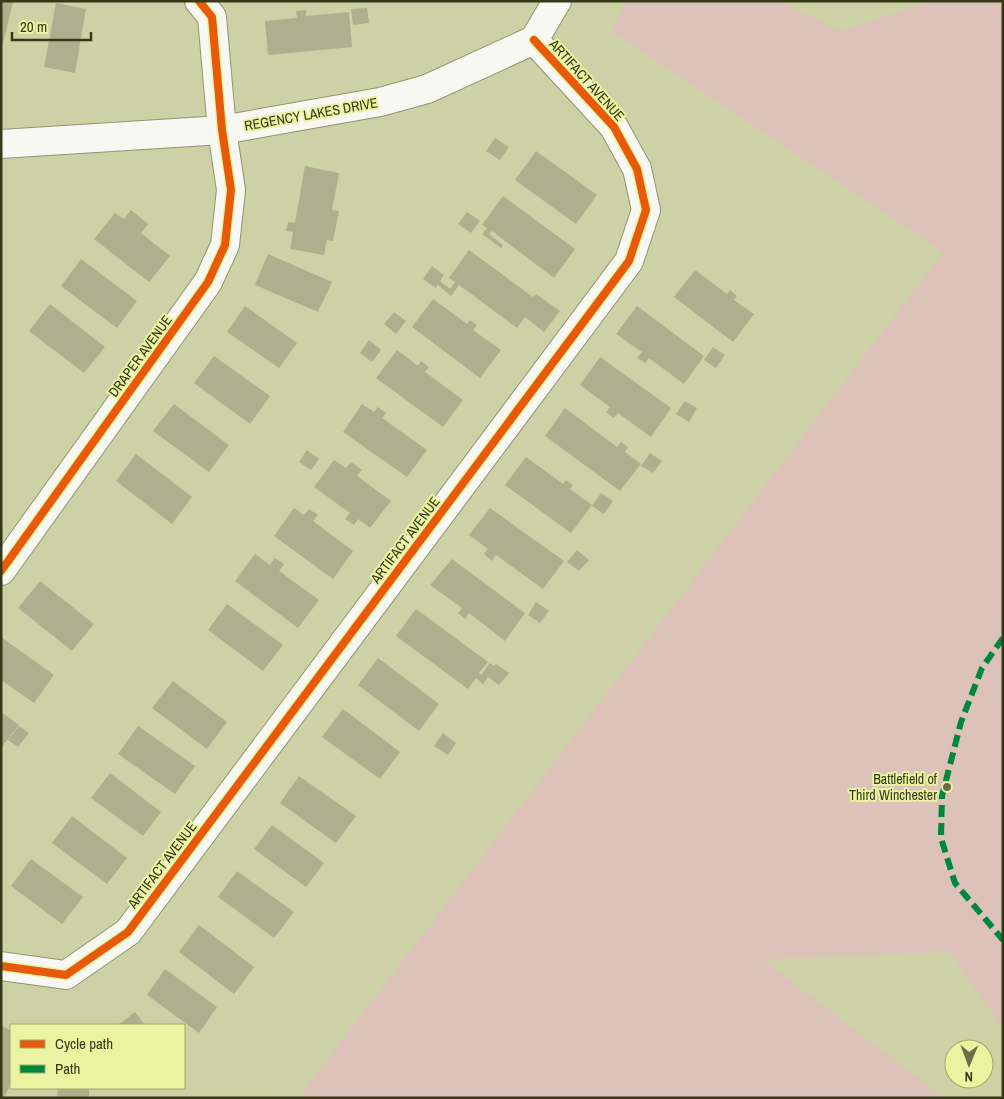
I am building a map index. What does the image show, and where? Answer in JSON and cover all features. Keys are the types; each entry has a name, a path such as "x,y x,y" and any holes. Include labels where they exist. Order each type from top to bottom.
{"street":[{"name":"DRAPER AVENUE","path":"1,571 208,282 225,246 231,190 222,130 212,17 199,1"},
{"path":"534,40 557,1"},
{"name":"REGENCY LAKES DRIVE","path":"1,144 222,130 380,102 427,89 534,40"},
{"name":"ARTIFACT AVENUE","path":"1,966 66,974 128,932 629,261 646,210 637,170 614,127 534,40"}],"shaded area":[{"path":"625,1 779,1 840,31 933,1 1003,1 1003,1029 949,952 762,959 945,1098 298,1098 943,252 612,32"}],"building":[{"path":"1,1 13,2 2,47 1,47"},
{"path":"56,3 86,9 75,73 44,67"},
{"path":"367,8 369,23 353,25 351,9"},
{"path":"306,10 306,16 349,12 352,47 268,55 265,21 297,18 296,11"},
{"path":"495,138 509,147 500,160 486,151"},
{"path":"536,151 597,195 576,224 515,180"},
{"path":"305,166 339,173 332,210 339,211 333,241 327,240 324,255 290,249 293,232 286,231 288,222 295,223"},
{"path":"503,196 575,249 554,278 492,231 489,234 503,245 501,248 482,234 487,228 482,225"},
{"path":"131,210 148,224 141,233 170,256 149,282 94,239 115,213 124,219"},
{"path":"467,212 480,221 471,233 458,224"},
{"path":"469,250 533,297 536,294 560,311 544,332 525,317 517,328 459,285 451,296 438,285 436,288 423,279 432,266 444,275 440,281 450,289 455,282 449,278"},
{"path":"268,254 332,282 318,312 255,285"},
{"path":"81,259 137,301 117,328 61,286"},
{"path":"695,270 727,294 730,290 737,296 734,300 754,314 733,342 674,297"},
{"path":"433,299 467,324 470,320 477,325 473,330 501,350 480,378 412,327"},
{"path":"50,304 105,347 84,373 29,331"},
{"path":"245,306 297,343 279,368 227,332"},
{"path":"637,306 704,356 684,384 649,358 645,363 637,358 642,352 616,334"},
{"path":"394,312 406,321 396,334 384,324"},
{"path":"369,340 381,350 372,362 360,353"},
{"path":"713,347 725,355 716,368 704,360"},
{"path":"397,350 418,366 421,361 429,367 425,372 463,400 443,427 376,378"},
{"path":"214,356 270,396 250,424 194,383"},
{"path":"600,357 671,408 651,437 618,413 614,418 606,412 610,407 580,385"},
{"path":"685,401 697,408 689,422 676,414"},
{"path":"174,404 229,445 209,472 153,431"},
{"path":"362,404 374,412 378,407 386,413 382,418 427,450 407,477 343,432"},
{"path":"565,408 617,447 621,442 628,447 625,452 641,464 620,491 545,436"},
{"path":"307,450 319,459 311,470 299,462"},
{"path":"650,453 662,461 653,473 641,466"},
{"path":"136,454 192,497 172,524 116,481"},
{"path":"526,457 563,484 566,480 573,485 570,489 592,505 571,533 505,485"},
{"path":"334,460 346,468 351,462 362,470 357,476 391,501 370,528 358,519 354,525 345,519 350,513 314,487"},
{"path":"601,493 613,501 604,514 592,506"},
{"path":"294,508 304,515 309,509 318,515 313,521 353,551 333,579 274,536"},
{"path":"490,508 564,561 543,589 496,555 492,561 484,554 488,549 469,535"},
{"path":"577,550 589,560 579,571 567,562"},
{"path":"255,554 270,565 275,558 284,564 279,571 319,600 298,628 235,581"},
{"path":"452,559 525,613 505,641 469,613 465,619 458,613 462,608 430,585"},
{"path":"40,581 94,624 72,651 18,608"},
{"path":"536,602 549,611 540,623 528,615"},
{"path":"227,604 283,645 263,671 208,630"},
{"path":"416,609 488,662 479,673 481,675 490,663 494,666 496,664 509,673 499,685 488,677 483,684 476,678 468,689 396,636"},
{"path":"1,637 54,675 34,703 1,680"},
{"path":"378,658 439,704 419,731 358,685"},
{"path":"173,681 227,722 207,749 152,708"},
{"path":"343,709 400,752 380,779 322,737"},
{"path":"1,712 19,725 1,748"},
{"path":"19,726 29,733 18,747 8,740"},
{"path":"138,726 195,766 175,794 118,754"},
{"path":"443,733 456,743 448,755 434,746"},
{"path":"110,773 161,812 143,836 91,798"},
{"path":"299,776 356,816 336,843 280,803"},
{"path":"72,816 127,858 107,884 52,843"},
{"path":"272,825 324,863 306,887 254,849"},
{"path":"31,859 83,897 62,924 11,886"},
{"path":"237,871 294,912 274,938 218,897"},
{"path":"199,925 254,967 234,994 179,952"},
{"path":"165,969 217,1007 199,1033 147,995"},
{"path":"135,1012 144,1024 119,1024"},
{"path":"3,1026 10,1030 10,1085 4,1098 1,1098 1,1030"},
{"path":"57,1089 89,1089 89,1098 58,1098"}],"marked path":[{"path":"1003,638 982,668 961,722 942,796 941,838 955,883 1003,940"}],"cycle path":[{"path":"1,571 208,282 225,245 231,190 222,130 212,17 199,1"},
{"path":"1,966 66,975 128,932 629,261 646,210 637,169 614,127 534,40"}],"place":[{"name":"Battlefield of Third Winchester","path":"947,787"}]}
